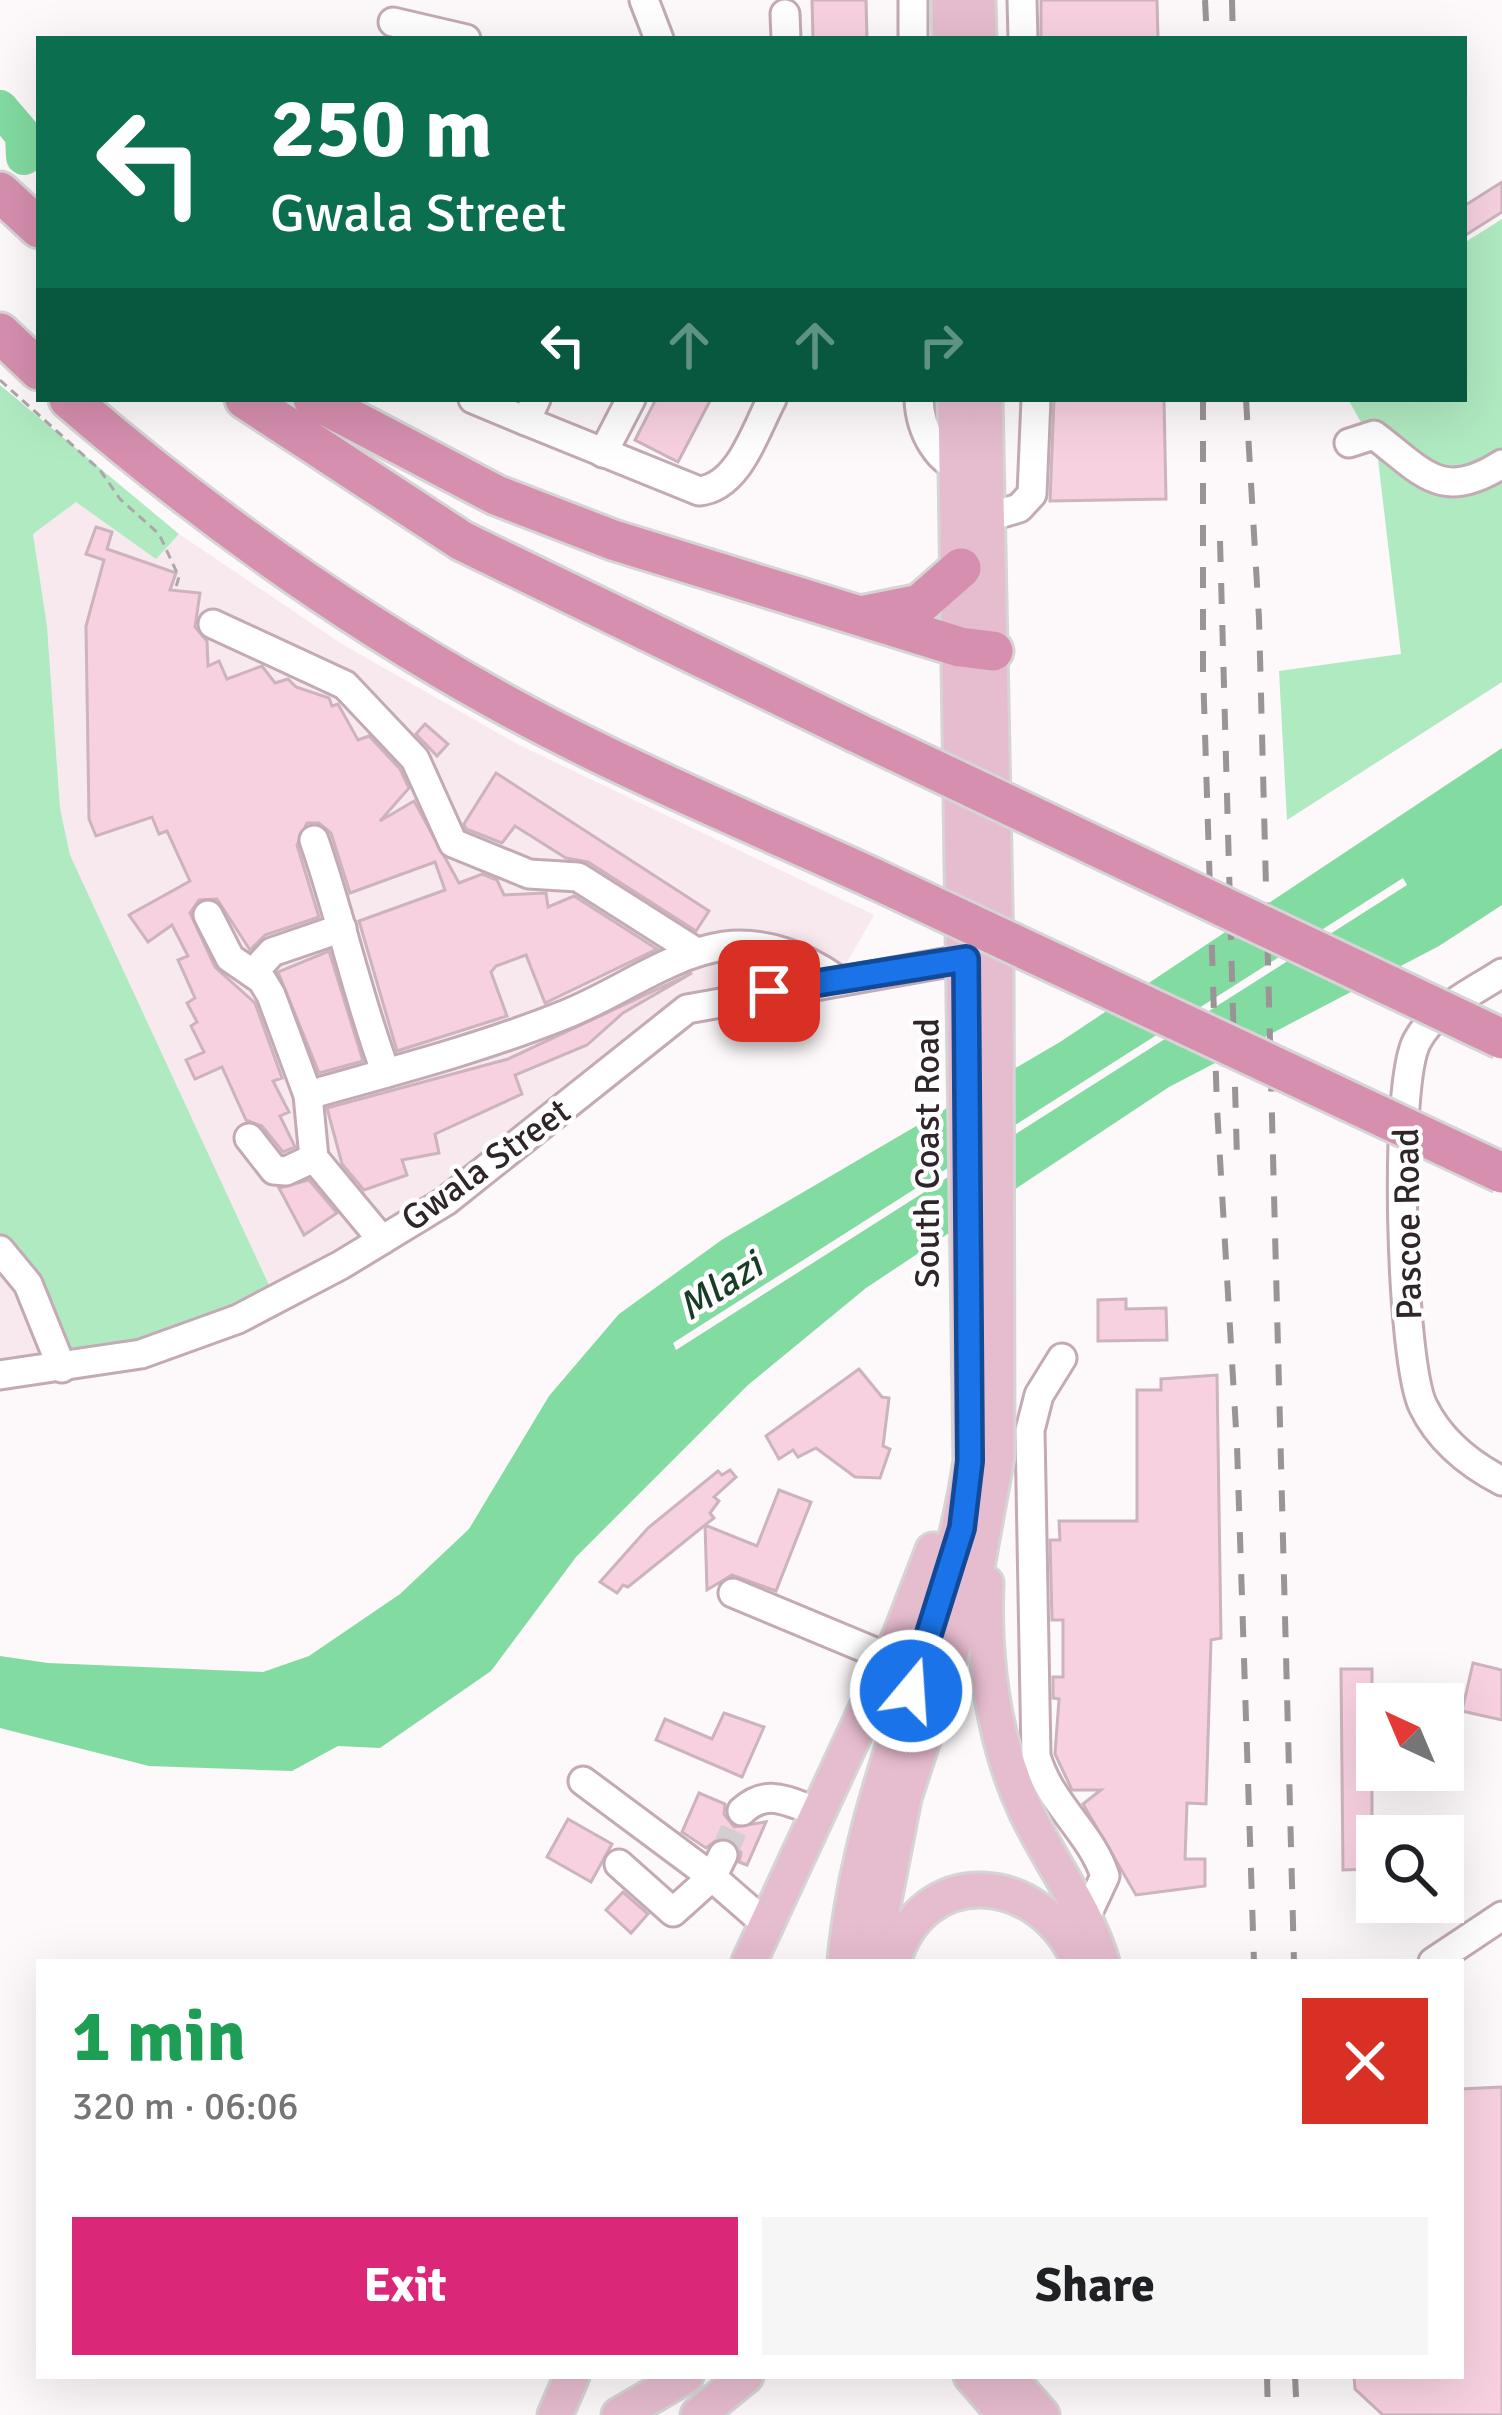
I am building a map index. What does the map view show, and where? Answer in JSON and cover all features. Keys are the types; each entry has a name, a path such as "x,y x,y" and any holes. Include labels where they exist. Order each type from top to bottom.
{"highway":[{"path":"1,193 36,216"},
{"path":"1,193 36,225"},
{"path":"0,333 36,367"},
{"path":"73,402 208,512 383,634 498,700 1502,1173"},
{"path":"250,402 462,541 1502,1039"},
{"path":"318,402 413,455 613,540 976,649"},
{"path":"860,616 920,604 961,568"}],"main road":[{"path":"949,0 950,36"},
{"path":"978,0 979,36"},
{"name":"South Coast Road","path":"846,1959 873,1814 962,1528 972,1391 965,1293 981,993 966,959 959,838 989,517 956,402"},
{"name":"South Coast Road","path":"873,1959 904,1798 974,1583 997,1456 999,1281 981,993 976,649 961,568 984,402"},
{"path":"750,1959 924,1578 958,1468 966,1330"},
{"path":"997,1456 985,1620 1000,1740 1026,1810 1085,1919 1101,1959"},
{"path":"895,1959 918,1917 946,1895 981,1887 1038,1905 1060,1928 1077,1959"},
{"path":"555,2415 571,2379"},
{"path":"619,2415 681,2379"},
{"path":"698,2415 742,2379"},
{"path":"973,2379 1005,2415"},
{"path":"1011,2379 1042,2415"}],"street":[{"path":"644,0 657,36"},
{"path":"913,0 913,36"},
{"path":"1022,0 1023,36"},
{"path":"394,20 455,36"},
{"path":"489,402 531,410 604,454 699,491 716,489 730,476 770,402"},
{"path":"604,454 630,402"},
{"path":"920,402 925,432 972,470"},
{"path":"989,517 1019,508 1034,487 1036,402"},
{"path":"1348,443 1374,435 1444,484 1467,482 1502,464"},
{"path":"213,624 345,686 415,759 452,843 529,874 578,877 696,952"},
{"path":"314,839 359,1003 386,1072"},
{"path":"208,915 230,958 253,973 271,995 308,1095 314,1158 382,1240"},
{"path":"253,973 272,952 342,928"},
{"path":"308,1095 559,1018 696,952 729,946 763,948 793,954 836,979"},
{"name":"Gwala Street","path":"0,1375 141,1354 238,1319 446,1201 687,1009 966,959"},
{"name":"Pascoe Road","path":"1502,973 1434,1018 1414,1047 1403,1189 1411,1360 1422,1405 1447,1442 1502,1481"},
{"path":"249,1138 274,1170 314,1158"},
{"path":"0,1250 28,1284 62,1368"},
{"path":"1062,1358 1039,1395 1030,1430 1034,1710 1036,1756 1046,1790 1100,1860 1105,1876 1085,1919"},
{"path":"733,1593 889,1658"},
{"path":"583,1781 718,1866 766,1924"},
{"path":"742,1811 759,1797 770,1796 815,1811"},
{"path":"619,1864 673,1912 718,1866"},
{"path":"1438,1959 1502,1916"}],"path":[{"path":"0,380 100,470 120,500 166,542 179,578 175,590"}],"shaded area":[{"path":"1502,219 1502,682 1287,820 1279,671 1401,654 1377,451 1350,402 1467,402 1467,241"},
{"path":"0,385 179,534 156,559 76,502 33,534 47,626 60,808 70,855 275,1298 63,1367 0,1248"},
{"path":"76,502 156,558 179,534 342,644 517,744 874,915 838,978 687,1009 558,1114 275,1298 70,855 60,808 47,626 33,534"},
{"path":"0,1248 63,1367 0,1374"}],"water":[{"name":"Mlazi","path":"1502,748 1502,905 1439,946 1169,1087 866,1288 748,1385 576,1557 491,1671 380,1748 338,1746 292,1771 149,1766 0,1728 0,1656 48,1663 263,1672 309,1656 400,1594 469,1529 549,1396 619,1314 723,1239 1060,1042","holes":["1403,878 1407,885 676,1350 673,1343"]}],"building":[{"path":"812,0 866,0 867,36 813,36"},
{"path":"1041,0 1157,0 1158,36 1041,36"},
{"path":"1502,182 1502,212 1467,234 1467,204"},
{"path":"654,402 709,402 678,462 635,440"},
{"path":"1054,402 1164,402 1166,499 1050,501"},
{"path":"96,527 112,532 107,549 176,573 170,590 200,593 195,627 207,641 208,666 219,661 227,679 262,666 275,683 288,679 296,687 329,698 332,706 338,704 358,740 369,736 400,769 409,788 380,821 414,801 459,883 482,874 497,880 504,895 546,893 548,907 574,896 657,949 545,1003 526,955 496,966 491,972 507,1016 397,1051 359,921 445,890 435,862 350,893 331,833 319,823 307,823 297,845 319,917 265,935 250,950 217,899 199,900 190,913 215,967 255,1003 282,1078 273,1081 289,1112 280,1116 295,1147 283,1152 262,1126 246,1120 222,1067 195,1079 186,1060 204,1052 191,1026 197,1022 187,1003 195,998 178,960 188,956 172,925 148,942 129,915 190,881 167,831 159,834 152,817 96,836 89,819 86,626 104,560 86,554"},
{"path":"425,724 448,744 437,756 416,734"},
{"path":"496,773 709,911 696,931 588,862 566,858 515,826 502,843 466,829 464,824"},
{"path":"329,951 363,1061 319,1073 278,972"},
{"path":"692,973 623,1013 587,1045 515,1075 522,1094 435,1134 439,1153 402,1160 407,1175 364,1190 342,1164 327,1108 508,1059"},
{"path":"309,1180 337,1213 304,1235 279,1188"},
{"path":"1126,1299 1126,1309 1166,1308 1167,1340 1098,1341 1098,1300"},
{"path":"859,1369 882,1397 889,1398 883,1446 890,1449 880,1478 855,1477 816,1448 798,1457 793,1450 779,1459 766,1436"},
{"path":"1217,1375 1221,1638 1211,1640 1206,1804 1187,1803 1185,1859 1205,1859 1205,1886 1136,1895 1083,1804 1101,1790 1072,1790 1055,1754 1059,1699 1053,1698 1053,1677 1063,1677 1063,1620 1052,1620 1050,1540 1060,1540 1059,1521 1137,1521 1137,1390 1161,1390 1161,1379"},
{"path":"730,1470 736,1477 714,1497 719,1501 710,1513 714,1518 628,1587 623,1585 617,1593 600,1582 648,1528 718,1471 722,1475"},
{"path":"779,1490 811,1502 776,1591 732,1575 707,1590 705,1525 757,1546"},
{"path":"1473,1663 1502,1670 1502,1720 1464,1711"},
{"path":"1341,1669 1372,1669 1372,1683 1356,1683 1356,1791 1372,1791 1372,1815 1356,1815 1356,1870 1343,1870"},
{"path":"724,1713 764,1727 742,1777 656,1740 665,1719 712,1739"},
{"path":"699,1793 725,1804 724,1814 734,1827 766,1822 747,1865 739,1862 741,1853 732,1840 721,1837 706,1848 682,1832"},
{"path":"568,1819 612,1844 591,1882 547,1857"},
{"path":"623,1892 648,1914 631,1933 606,1910"},
{"path":"1502,2087 1502,2415 1383,2415 1355,2389 1354,2379 1464,2379 1464,2089"}],"waterway":[{"path":"0,108 23,135 24,157"}],"tunnel":[{"path":"723,1855 742,1811"}],"railway":[{"path":"1205,0 1207,36"},
{"path":"1232,0 1233,36"},
{"path":"1203,402 1203,671 1217,1108 1237,1446 1254,1959"},
{"path":"1246,402 1259,618 1294,1959"},
{"path":"1220,541 1237,1159"},
{"path":"1267,2379 1268,2415"},
{"path":"1295,2379 1297,2415"}],"route":[{"path":"769,991 966,959 965,1293 972,1391 970,1461 962,1528 911,1691"}]}
